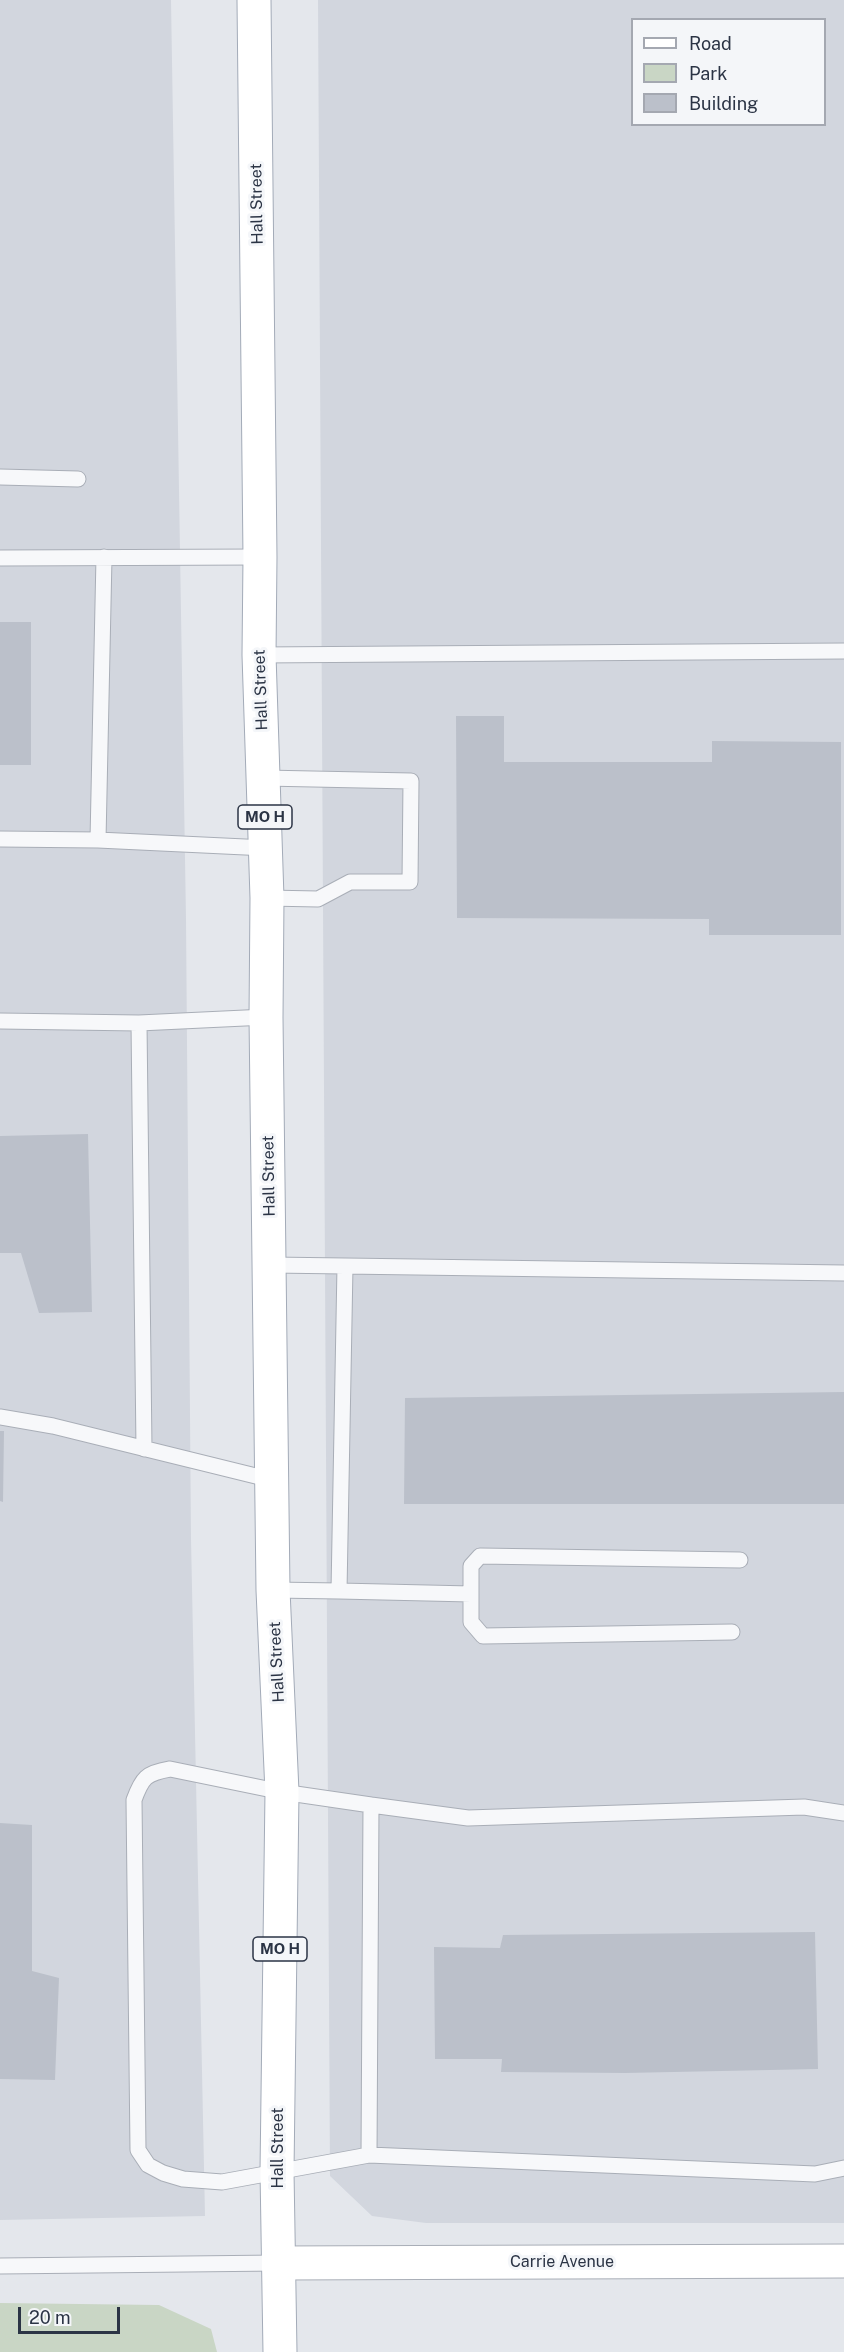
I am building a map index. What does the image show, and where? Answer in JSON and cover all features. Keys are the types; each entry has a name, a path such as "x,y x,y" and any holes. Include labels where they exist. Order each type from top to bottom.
{"main road":[{"name":"Hall Street","path":"254,0 261,557 260,655 267,898 266,1017 271,1265 273,1590 282,1792 278,2171 280,2352"},
{"name":"Carrie Avenue","path":"279,2263 844,2261"}],"lane":[{"path":"0,477 78,479"},
{"path":"98,840 104,557"},
{"path":"0,558 261,557"},
{"path":"260,655 844,651"},
{"path":"264,778 411,781 410,882 350,882 318,899 267,898"},
{"path":"0,839 98,840 266,848"},
{"path":"0,1021 139,1023 266,1017"},
{"path":"139,1023 144,1449"},
{"path":"271,1265 844,1272"},
{"path":"339,1591 345,1266"},
{"path":"0,1418 53,1426 272,1480"},
{"path":"732,1632 483,1636 471,1622 471,1566 480,1556 740,1560"},
{"path":"273,1590 471,1594"},
{"path":"844,1813 804,1807 468,1818 282,1792 170,1769 152,1772 140,1784 134,1800 138,2150 148,2165 183,2179 222,2182 369,2155 815,2174 844,2168"},
{"path":"369,2155 371,1805"},
{"path":"0,2266 279,2263"}],"shaded area":[{"path":"0,0 171,0 186,919 191,1539 205,2216 0,2220"},
{"path":"318,0 844,0 844,2223 426,2223 372,2216 330,2176"}],"green space":[{"path":"0,2303 159,2305 211,2329 217,2352 0,2352"}],"building":[{"path":"0,622 31,622 31,765 0,765"},
{"path":"456,716 504,716 504,762 712,762 712,741 841,742 841,935 709,935 709,919 457,918"},
{"path":"88,1134 92,1312 39,1313 21,1253 0,1253 0,1136"},
{"path":"844,1392 844,1504 404,1504 405,1398"},
{"path":"0,1431 4,1431 3,1502 0,1501"},
{"path":"0,1823 32,1825 32,1971 59,1978 55,2080 0,2079"},
{"path":"815,1932 818,2069 625,2073 501,2072 502,2059 435,2059 434,1947 500,1948 503,1935"}]}
